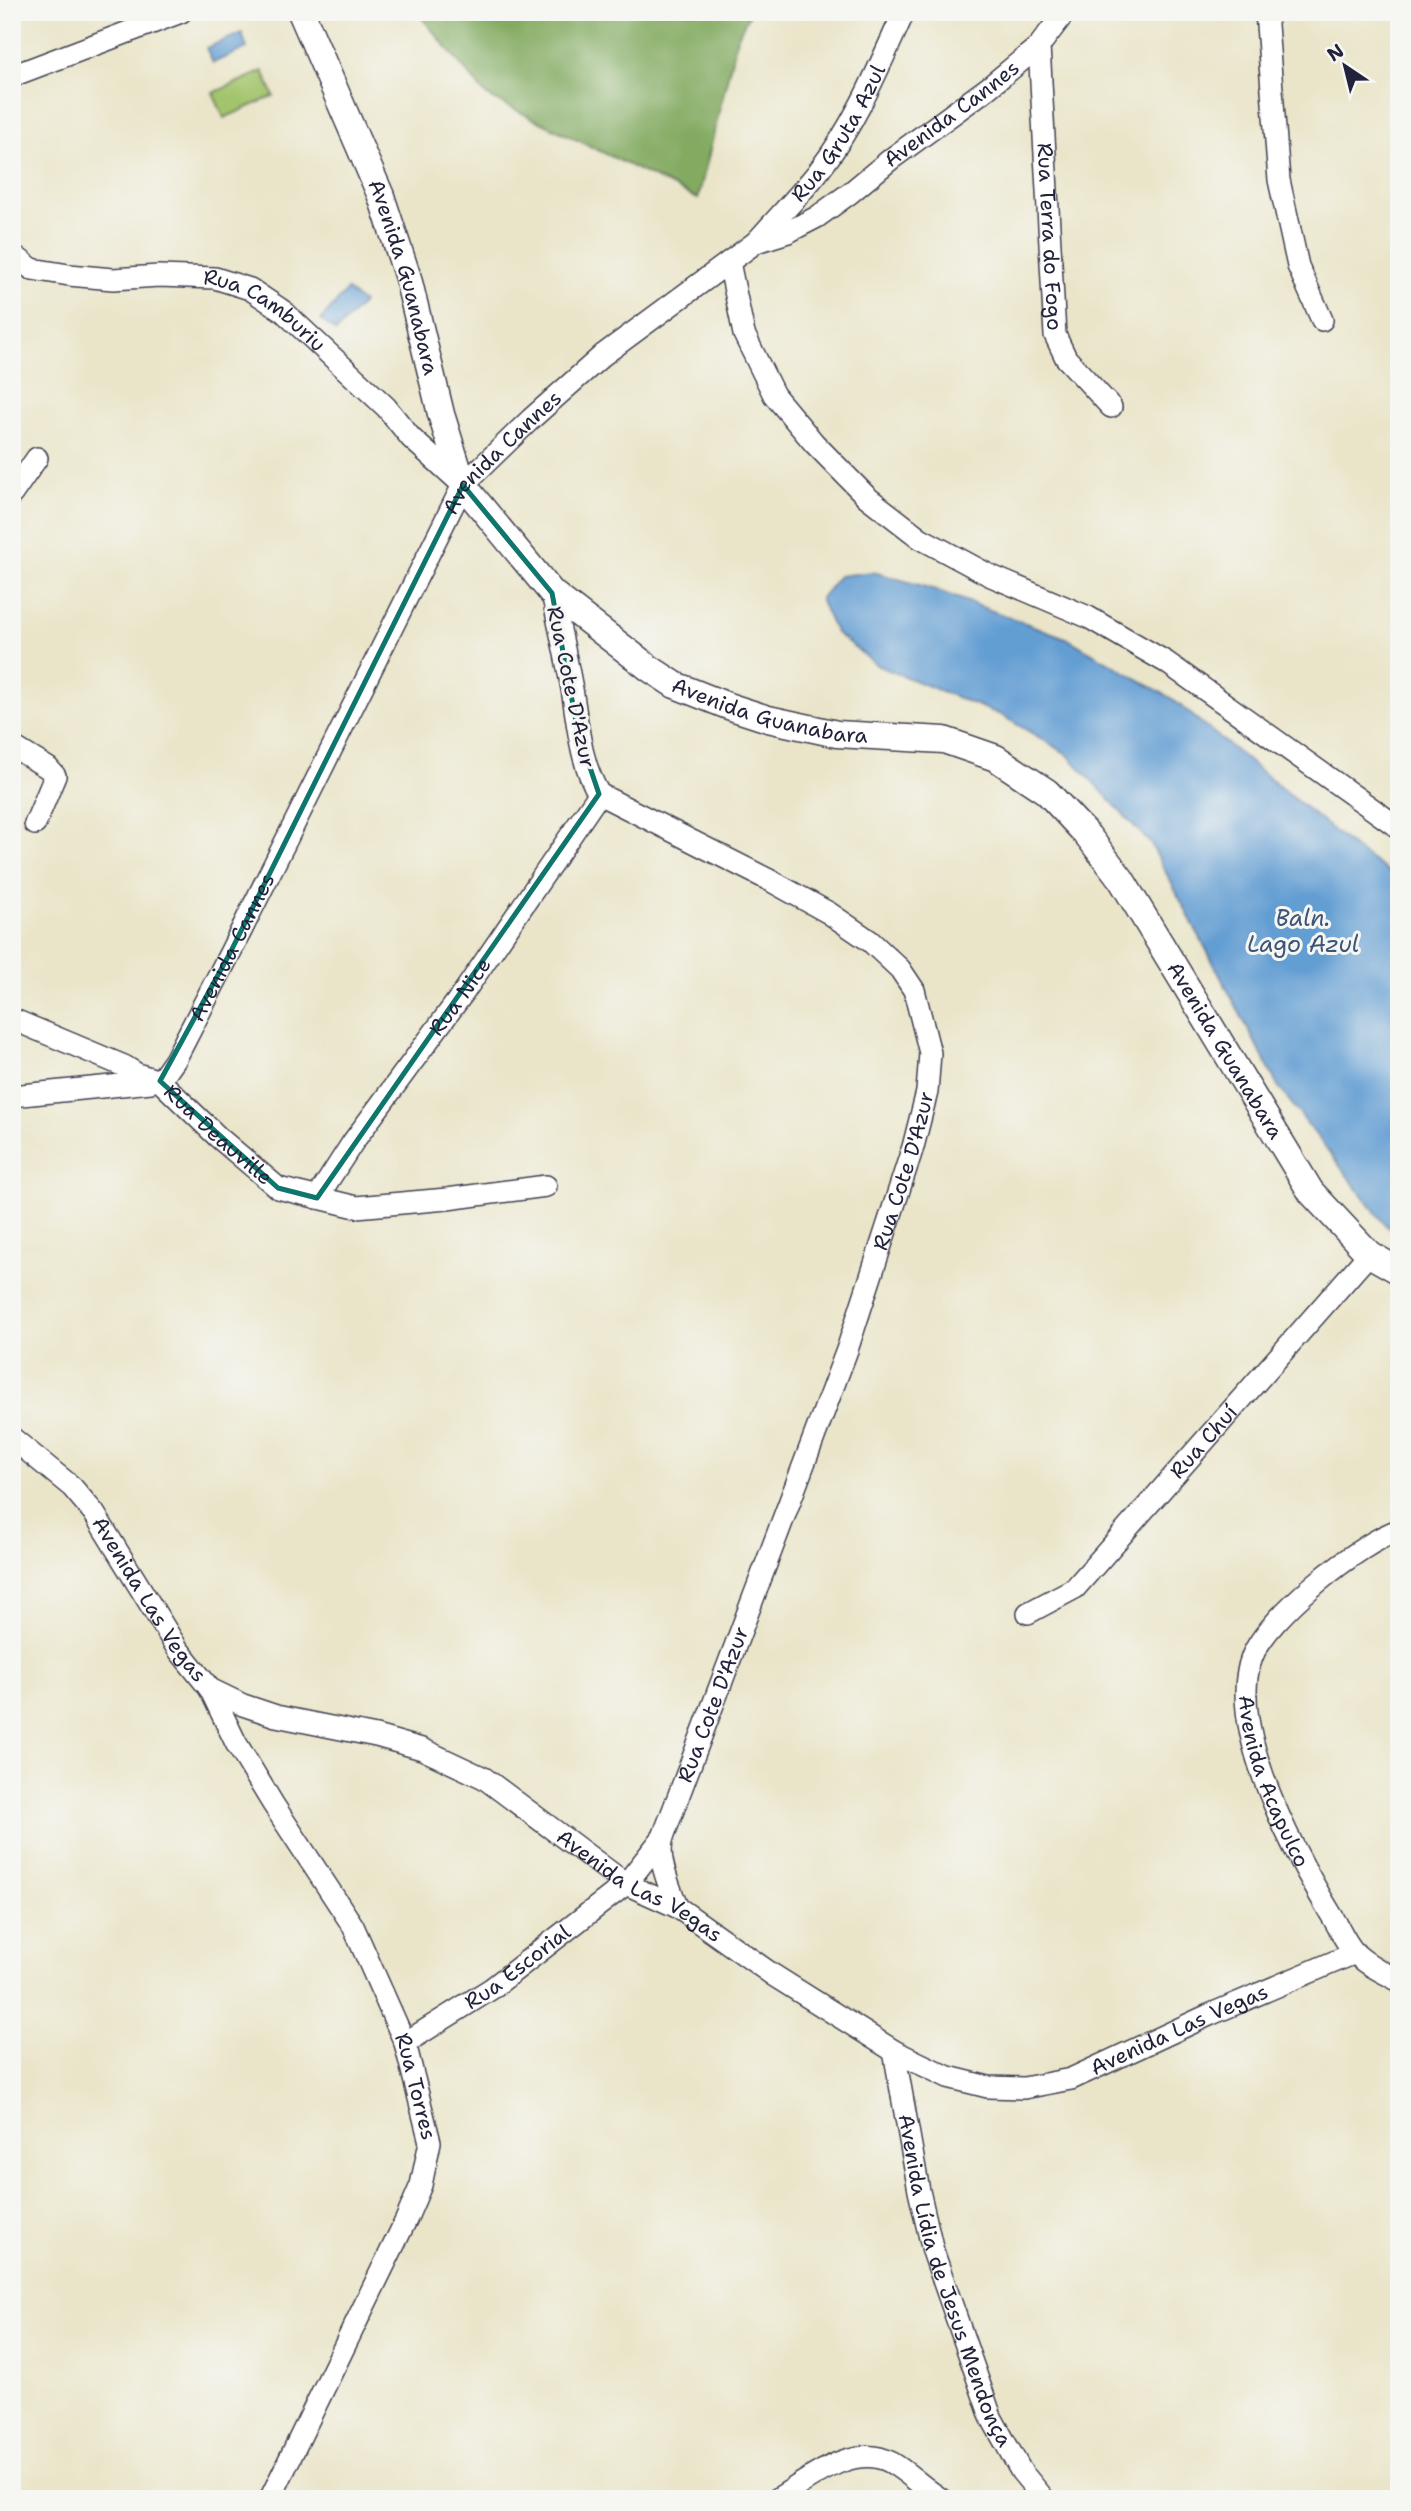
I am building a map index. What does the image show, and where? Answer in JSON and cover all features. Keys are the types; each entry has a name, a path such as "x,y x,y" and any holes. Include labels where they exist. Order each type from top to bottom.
{"street":[{"path":"12,76 181,12"},
{"name":"Avenida Guanabara","path":"301,12 381,196 408,278 441,414 463,485 552,593 606,637 675,685 768,719 836,734 944,740 996,758 1047,792 1088,836 1121,879 1311,1192 1368,1254 1399,1271"},
{"name":"Rua Gruta Azul","path":"756,242 818,172 842,136 882,62 904,12"},
{"name":"Avenida Cannes","path":"160,1081 175,1060 230,953 463,485 603,355 756,242 788,232 839,201 1039,46 1065,12"},
{"path":"1266,12 1279,180 1298,266 1322,320"},
{"name":"Rua Terra do Fogo","path":"1039,46 1055,335 1066,358 1111,407"},
{"name":"Rua Camburiu","path":"12,254 32,269 69,275 113,279 159,276 215,278 250,289 284,311 386,407 411,438 463,485"},
{"path":"729,262 744,334 774,395 814,443 867,497 920,538 989,575 1088,617 1166,662 1399,828"},
{"path":"12,494 37,458"},
{"name":"Rua Cote D'Azur","path":"552,593 573,693 578,732 591,781 599,794 773,882 870,941 900,969 914,990 930,1053 927,1092 913,1147 847,1350 663,1837 626,1884"},
{"path":"12,746 48,768 55,776 35,824"},
{"name":"Rua Nice","path":"317,1198 353,1142 464,992 599,794"},
{"path":"12,1019 137,1074 160,1081"},
{"name":"Rua Deauville","path":"12,1096 160,1081 278,1188 356,1207 547,1186"},
{"name":"Rua Chuí","path":"1028,1612 1075,1588 1368,1254"},
{"name":"Avenida Las Vegas","path":"12,1438 72,1487 94,1513 177,1648 210,1689 243,1705 276,1716 376,1736 422,1749 484,1778 626,1884 677,1907 773,1975 894,2051 948,2077 988,2087 1024,2088 1071,2079 1209,2015 1355,1953"},
{"name":"Avenida Acapulco","path":"1399,1530 1382,1536 1360,1550 1301,1598 1271,1627 1252,1657 1247,1681 1248,1721 1263,1776 1292,1842 1319,1894 1355,1953 1399,1982"},
{"name":"Rua Torres","path":"210,1689 236,1743 272,1804 353,1926 405,2043 430,2142 421,2185 270,2499"},
{"path":"663,1837 660,1847 677,1907"},
{"name":"Rua Escorial","path":"405,2043 491,1989 626,1884"},
{"name":"Avenida Lídia de Jesus Mendonça","path":"894,2051 919,2191 938,2264 991,2417 1021,2471 1044,2499"},
{"path":"777,2499 819,2473 841,2462 862,2456 890,2462 941,2499"}],"highlighted area":[{"path":"463,485 552,593 578,732 599,794 317,1198 278,1188 160,1081 230,953"}],"green space":[{"path":"417,12 750,12 737,38 698,199 487,96"},
{"path":"263,71 274,96 224,118 213,93"}],"water":[{"path":"242,33 247,48 213,63 206,48"},
{"path":"347,290 363,303 336,332 321,320"},
{"name":"Baln. Lago Azul","path":"873,572 930,588 1066,638 1171,698 1357,850 1399,879 1399,1233 1387,1227 1278,1086 1151,844 1067,754 1001,715 878,666 835,632 820,599 839,576"}]}
